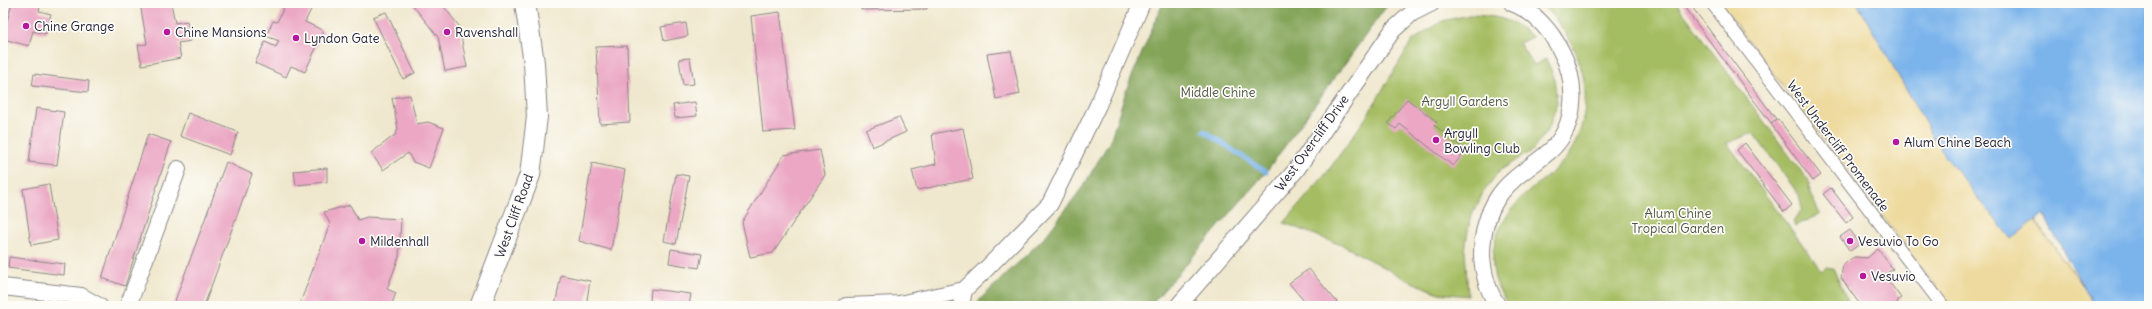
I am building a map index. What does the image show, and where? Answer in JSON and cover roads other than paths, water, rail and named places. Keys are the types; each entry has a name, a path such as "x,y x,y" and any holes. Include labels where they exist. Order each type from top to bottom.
{"street":[{"name":"West Cliff Road","path":"480,306 530,175 537,117 534,63 525,3"},
{"path":"846,306 899,304 964,290 1050,204 1098,105 1142,3"},
{"name":"West Overcliff Drive","path":"1178,306 1296,170 1393,30 1412,13 1432,3"},
{"path":"1498,306 1492,297 1483,272 1482,240 1489,215 1498,197 1511,183 1553,148 1568,123 1573,97 1569,65 1557,42 1539,20 1512,3"},
{"name":"West Undercliff Promenade","path":"1712,3 1943,306"},
{"path":"128,306 178,169"},
{"path":"3,287 81,296 99,306"},
{"path":"961,306 964,290"}],"water":[{"path":"1857,3 2149,3 2149,306 2094,306 2043,214 2011,239 1941,151"}],"waterway":[{"path":"1204,131 1266,172"}],"place":[{"name":"Chine Grange","path":"26,26"},
{"name":"Chine Mansions","path":"167,32"},
{"name":"Ravenshall","path":"447,32"},
{"name":"Lyndon Gate","path":"296,38"},
{"name":"Argyll Bowling Club","path":"1436,140"},
{"name":"Alum Chine Beach","path":"1896,142"},
{"name":"Mildenhall","path":"362,241"},
{"name":"Vesuvio To Go","path":"1850,241"},
{"name":"Vesuvio","path":"1863,276"}],"park label":[{"name":"Middle Chine","path":"1218,92"},
{"name":"Argyll Gardens","path":"1465,101"},
{"name":"Alum Chine Tropical Garden","path":"1678,220"}]}
